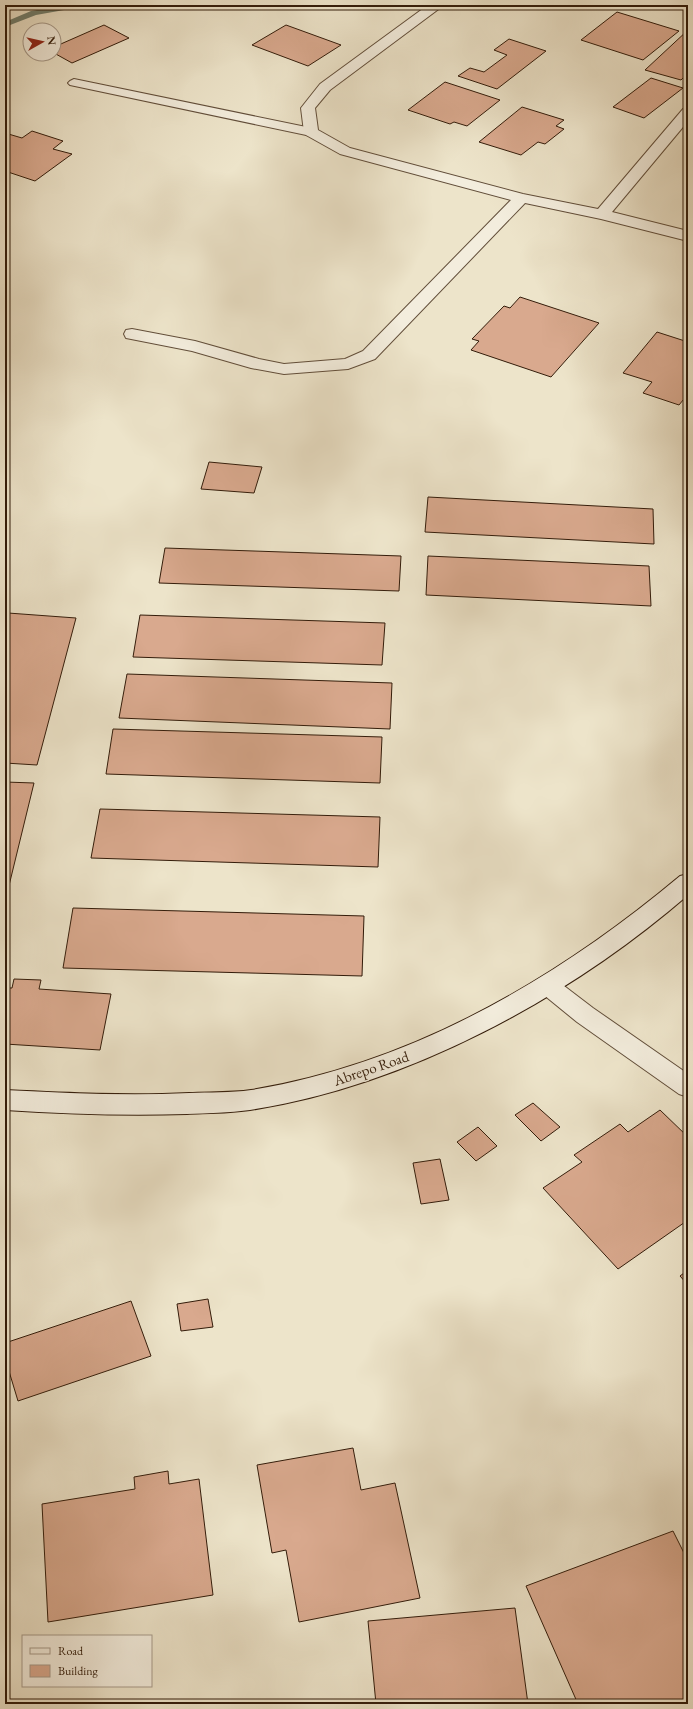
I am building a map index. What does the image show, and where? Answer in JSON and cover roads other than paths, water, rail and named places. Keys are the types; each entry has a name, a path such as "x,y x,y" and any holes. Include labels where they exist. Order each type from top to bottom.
{"street":[{"path":"436,5 325,86 308,108 311,132 345,151 522,198 602,214 688,236"},
{"path":"602,214 688,112"},
{"path":"132,334 195,346 257,364 284,368 348,364 369,355 522,198"},
{"name":"Abrepo Road","path":"5,1100 72,1104 169,1104 249,1100 328,1083 410,1055 473,1025 547,985 634,927 688,882"},
{"path":"547,985 585,1015 688,1087"}],"lane":[{"path":"74,83 311,132"}],"waterway":[{"path":"5,25 34,13 81,5"}]}
